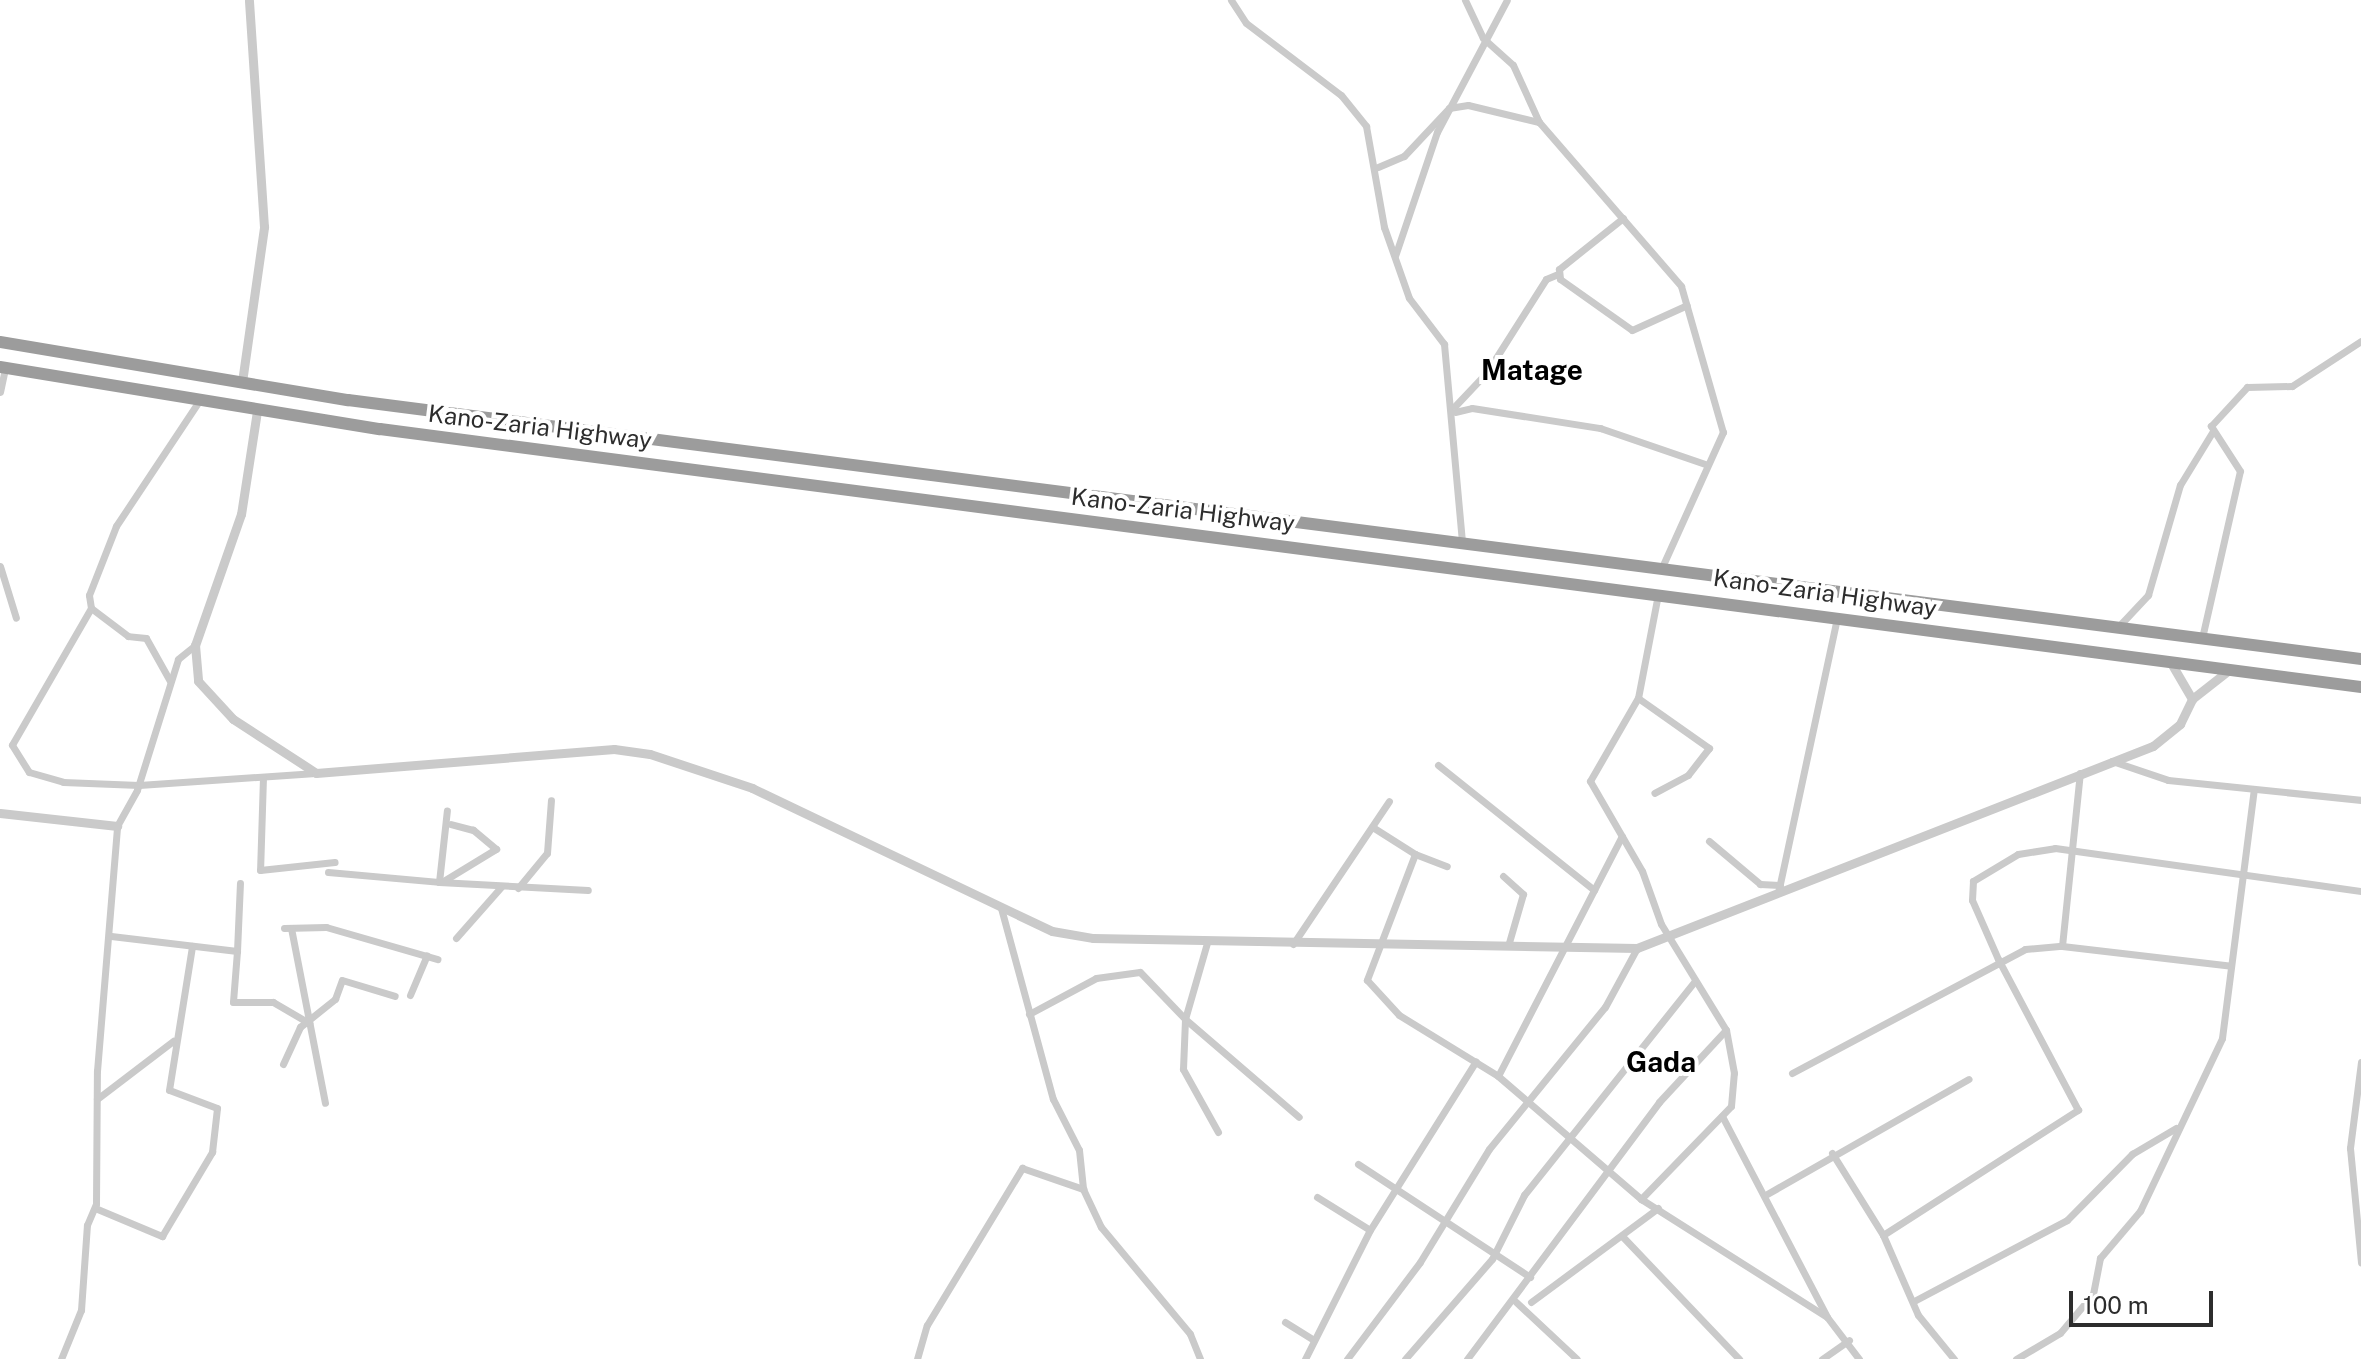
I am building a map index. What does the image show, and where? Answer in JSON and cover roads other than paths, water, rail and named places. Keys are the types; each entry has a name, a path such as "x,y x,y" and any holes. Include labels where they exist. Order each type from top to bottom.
{"highway":[{"name":"Kano-Zaria Highway","path":"0,342 242,382 2361,659"},
{"name":"Kano-Zaria Highway","path":"3,367 257,411 2037,642 2361,687"},
{"path":"2037,642 2040,617"}],"street":[{"path":"242,382 264,227 249,0"},
{"path":"1231,0 1246,23 1357,109 1378,167 1394,258 1409,298 1444,344 1455,409 1462,543"},
{"path":"1465,0 1483,38 1513,65 1539,122 1623,218 1666,261 1687,305 1722,416 1723,432 1705,464 1661,569"},
{"path":"1394,258 1449,108 1483,38 1507,0"},
{"path":"1378,167 1404,156 1449,108 1468,105 1539,122"},
{"path":"1455,409 1487,372 1546,279 1558,274 1623,218"},
{"path":"1558,274 1632,330 1687,305"},
{"path":"2118,627 2148,595 2180,485 2213,431 2247,387 2292,386 2361,341"},
{"path":"0,392 3,367"},
{"path":"199,401 116,526 89,595 91,608 12,745 29,772 63,782 139,785 614,749 650,754 752,788 1052,931 1207,943 1637,948 1670,937 1779,889 2112,761 2170,734 2192,699 2229,670"},
{"path":"1455,409 1472,408 1600,428 1705,464"},
{"path":"257,411 241,514 195,645 198,681 233,719 316,773"},
{"path":"2202,638 2240,471 2213,431"},
{"path":"0,566 16,618"},
{"path":"1641,1199 1731,1106 1734,1073 1726,1030 1694,982 1622,836 1590,781 1638,698 1659,593"},
{"path":"91,608 128,636 146,638 170,681"},
{"path":"1779,889 1837,618"},
{"path":"61,1359 81,1310 95,1208 101,1150 97,1099 117,826 139,785 178,659 195,645"},
{"path":"2171,663 2192,699"},
{"path":"1638,698 1709,748 1688,775 1654,793"},
{"path":"2112,761 2149,776 2361,800"},
{"path":"1438,765 1594,890"},
{"path":"2062,946 2075,854 2081,771"},
{"path":"263,777 260,870 335,862"},
{"path":"2016,1359 2079,1317 2093,1294 2100,1258 2140,1211 2176,1128 2222,1038 2254,789"},
{"path":"518,888 547,853 551,800"},
{"path":"1293,944 1374,828 1389,801"},
{"path":"439,882 447,810"},
{"path":"0,813 117,826"},
{"path":"439,882 496,849 473,830 451,824"},
{"path":"1374,828 1415,854 1447,866"},
{"path":"1498,1076 1570,946 1622,836"},
{"path":"1709,841 1760,884 1779,889"},
{"path":"1883,1235 2078,1110 1998,959 1972,900 1973,881 2024,852 2075,854 2361,891"},
{"path":"1415,854 1367,980 1399,1015 1498,1076 1641,1199 1827,1317 1849,1340 1859,1359"},
{"path":"328,872 501,887 588,890"},
{"path":"1503,876 1523,894 1508,946"},
{"path":"240,883 233,1002 273,1002 309,1023"},
{"path":"456,938 501,887"},
{"path":"1001,908 1053,1099 1079,1150 1083,1189 1101,1227 1190,1334 1200,1359"},
{"path":"325,1103 288,928 326,927 437,959"},
{"path":"111,936 237,951"},
{"path":"1207,943 1185,1019 1183,1069 1218,1132"},
{"path":"95,1208 162,1236 212,1152 217,1108 169,1090 173,1041 192,946"},
{"path":"1792,1073 1998,959 2062,946 2231,966"},
{"path":"1347,1359 1448,1220 1489,1149 1605,1007 1637,948"},
{"path":"410,995 427,955"},
{"path":"1029,1014 1096,978 1140,972 1185,1019 1299,1117"},
{"path":"283,1064 300,1027 309,1023 335,999 342,980 395,996"},
{"path":"1405,1359 1494,1250 1524,1195 1694,982"},
{"path":"1467,1359 1516,1302 1530,1277 1611,1172 1659,1102 1726,1030"},
{"path":"97,1099 173,1041"},
{"path":"1305,1359 1370,1230 1476,1061"},
{"path":"2361,1062 2350,1148 2361,1262"},
{"path":"1767,1194 1832,1153 1969,1079"},
{"path":"1722,1116 1767,1194 1827,1317"},
{"path":"1914,1301 2067,1220 2132,1154 2176,1128"},
{"path":"1832,1153 1883,1235 1914,1301 1954,1359"},
{"path":"1358,1164 1494,1250 1530,1277"},
{"path":"917,1359 927,1325 1022,1168 1083,1189"},
{"path":"1317,1197 1370,1230"},
{"path":"1531,1302 1658,1208"},
{"path":"1622,1236 1739,1359"},
{"path":"1516,1302 1577,1359"},
{"path":"1285,1322 1314,1340"},
{"path":"1822,1359 1849,1340"}],"district":[{"name":"Matage","path":"1532,370"},
{"name":"Gada","path":"1661,1062"}]}
